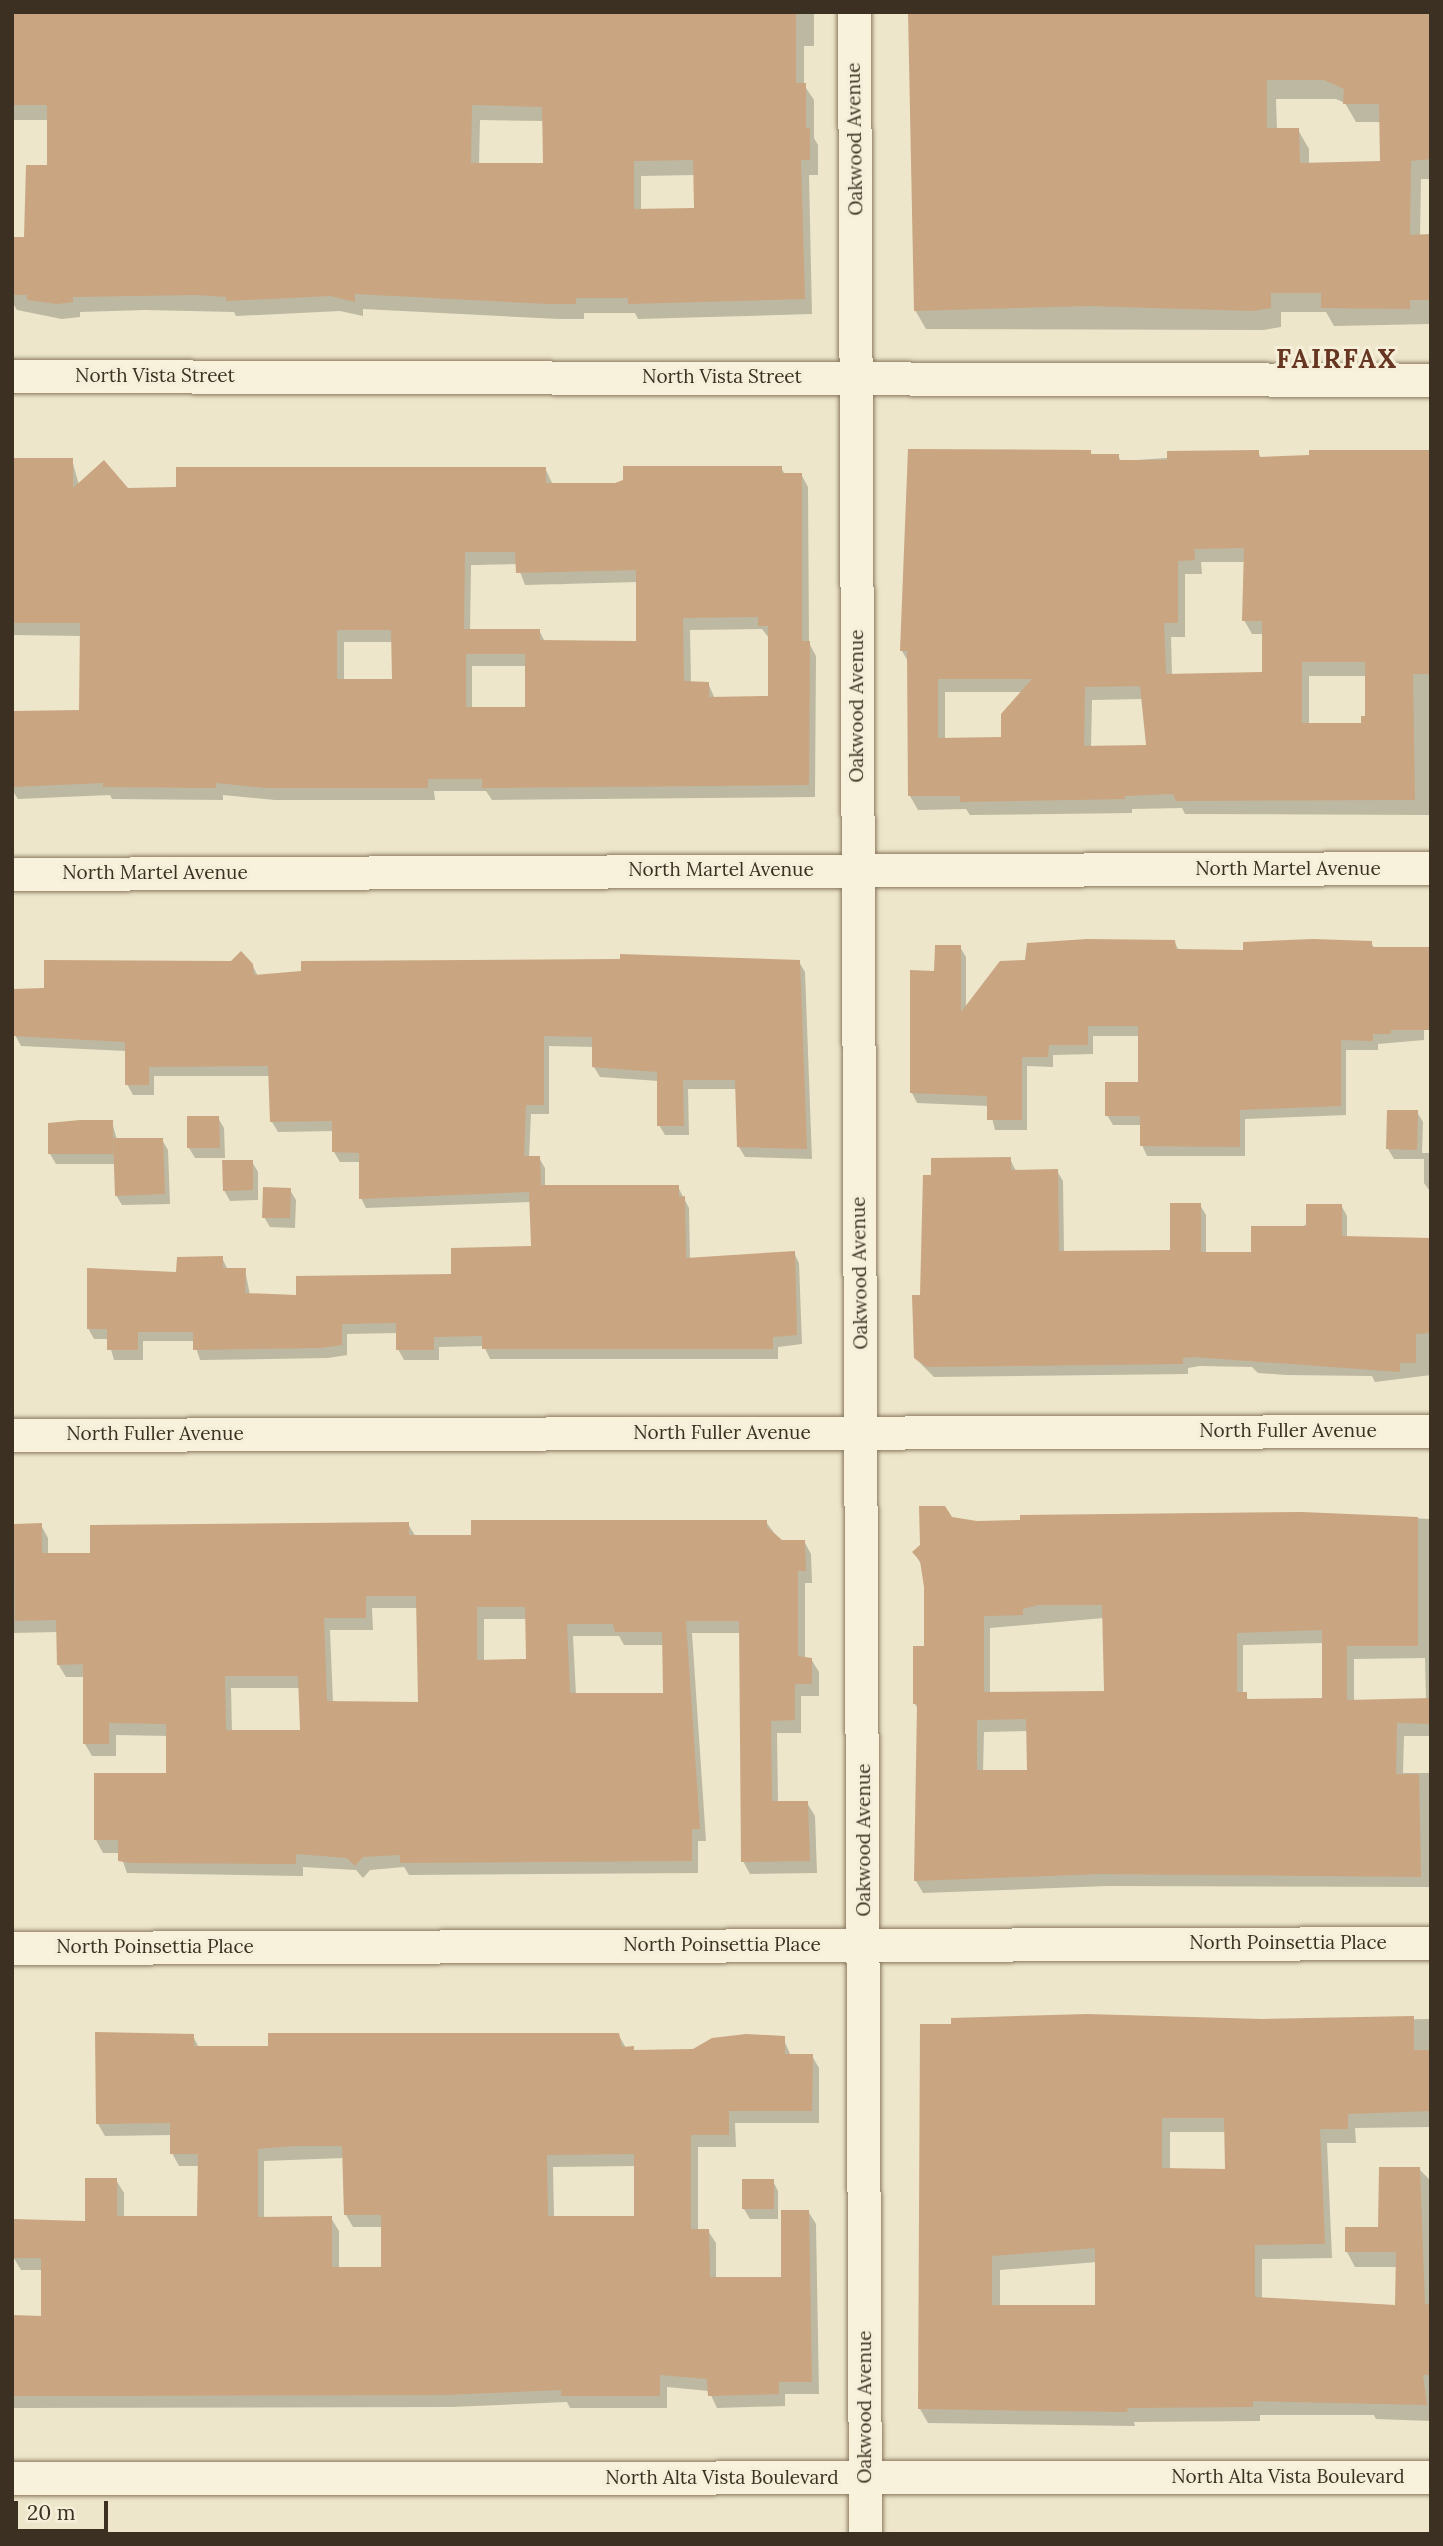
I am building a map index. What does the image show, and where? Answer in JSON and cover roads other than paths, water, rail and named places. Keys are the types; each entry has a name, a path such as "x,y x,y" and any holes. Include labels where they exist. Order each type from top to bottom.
{"street":[{"name":"Oakwood Avenue","path":"854,12 858,377 856,870 866,1945 865,2534"},
{"name":"North Vista Street","path":"12,376 1431,380"},
{"name":"North Martel Avenue","path":"12,874 1431,868"},
{"name":"North Fuller Avenue","path":"12,1435 1431,1431"},
{"name":"North Poinsettia Place","path":"12,1948 1431,1943"},
{"name":"North Alta Vista Boulevard","path":"12,2478 1431,2477"}],"district":[{"name":"FAIRFAX","path":"1337,359"}]}
